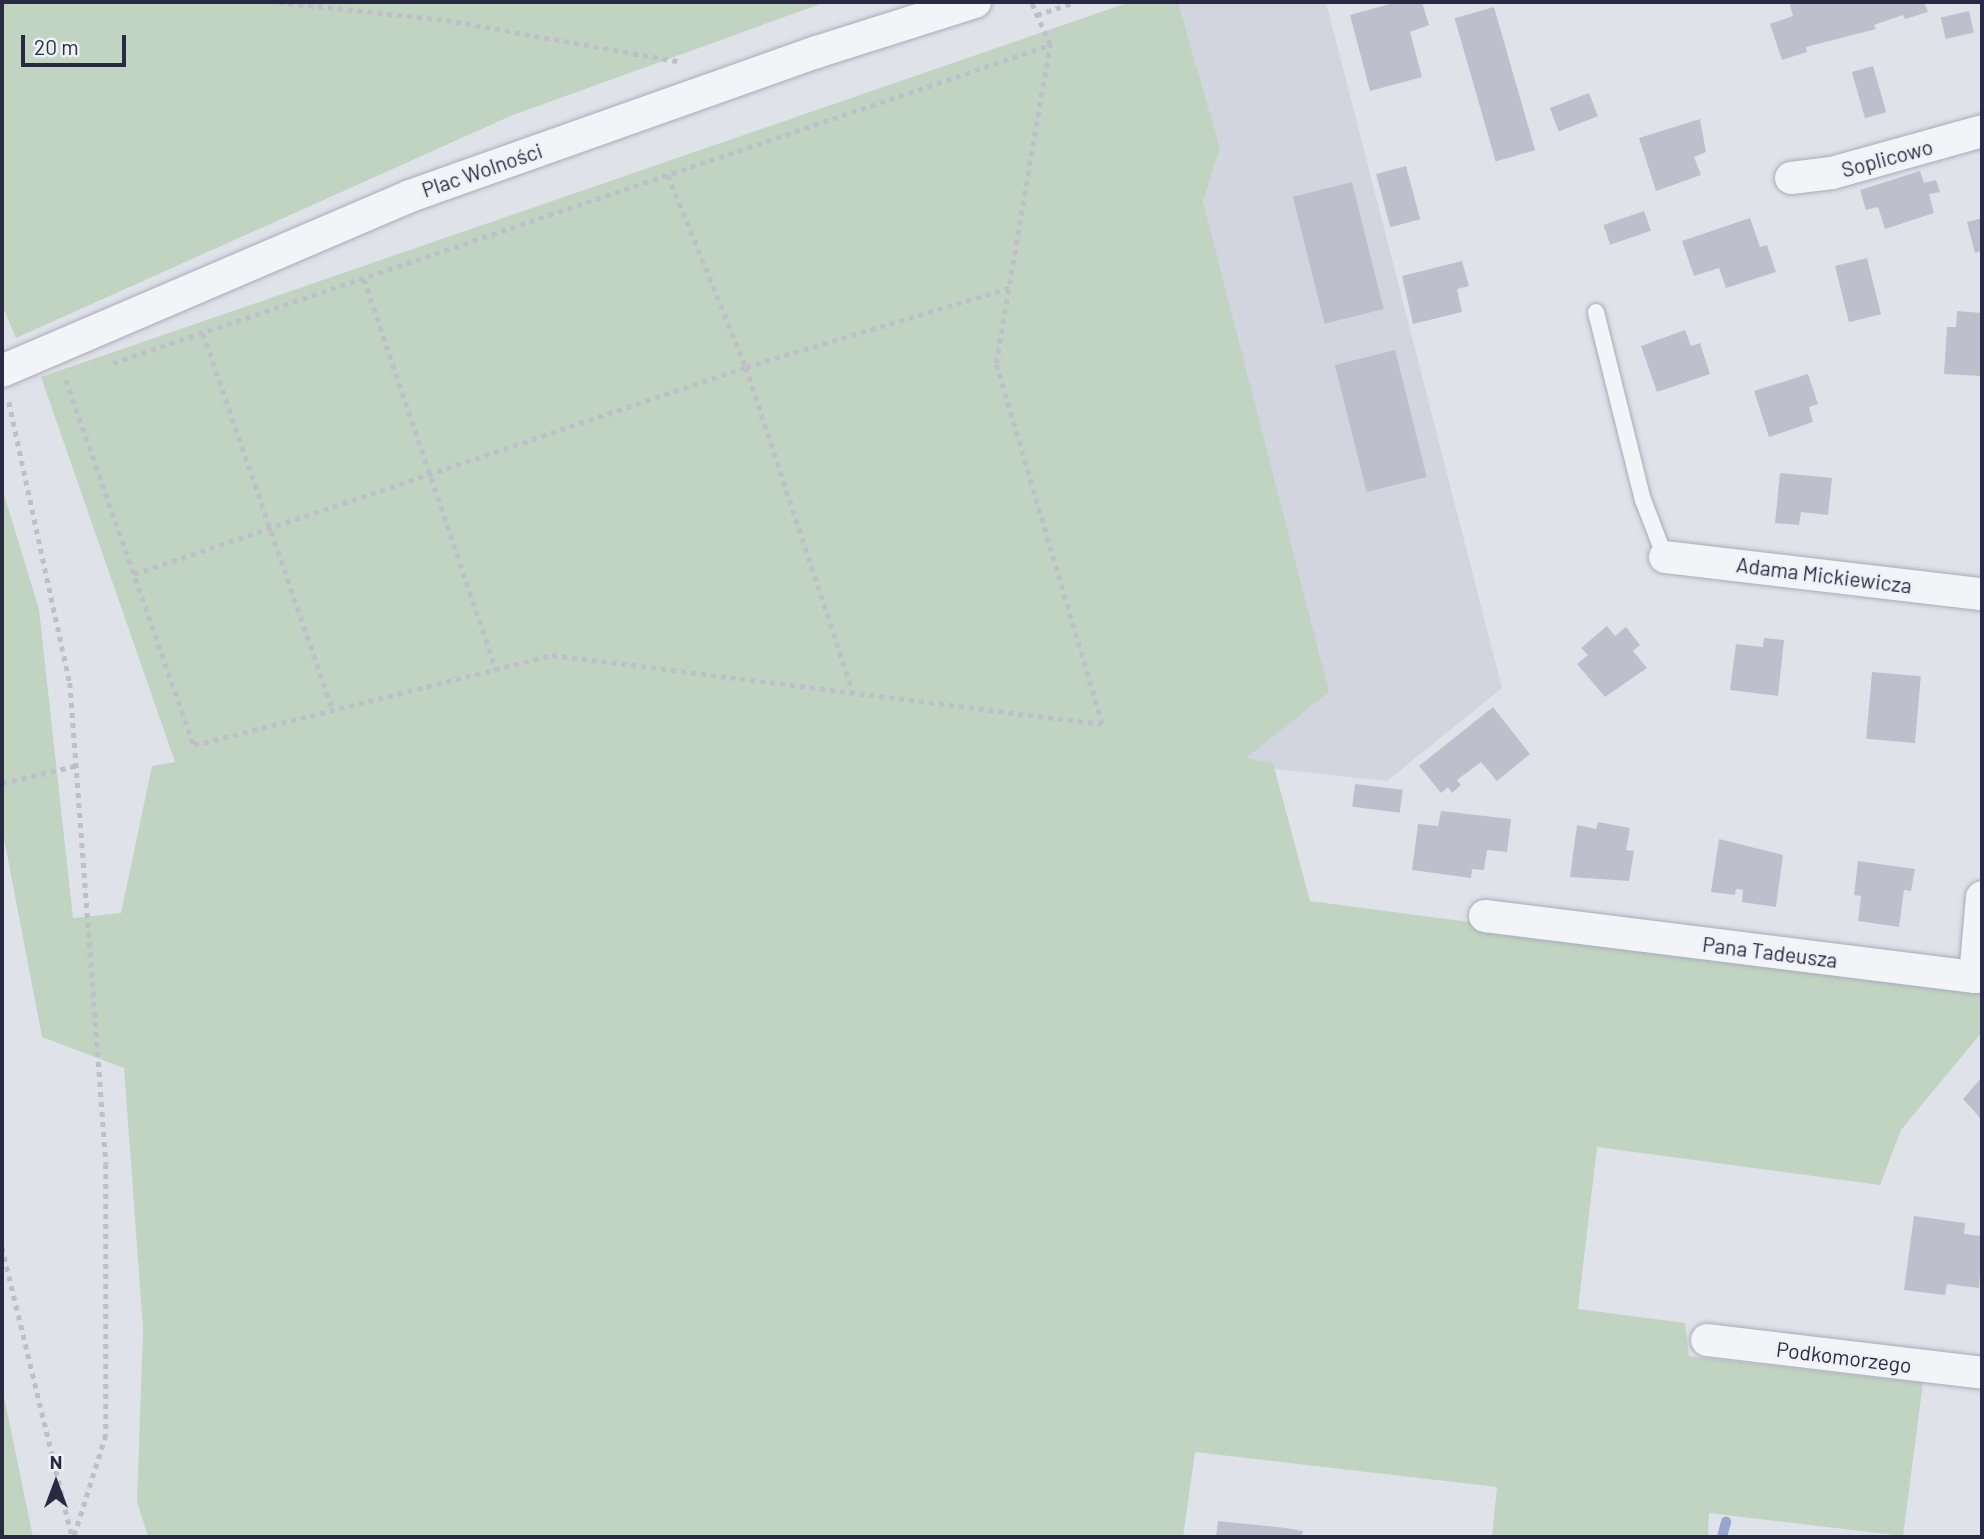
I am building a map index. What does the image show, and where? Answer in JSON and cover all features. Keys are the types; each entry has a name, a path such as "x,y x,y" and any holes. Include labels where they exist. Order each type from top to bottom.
{"street":[{"name":"Plac Wolności","path":"2,371 410,196 817,52 975,2"},
{"name":"Soplicowo","path":"1791,178 1832,173 1982,131"},
{"name":"Adama Mickiewicza","path":"1665,557 1982,594"},
{"name":"Pana Tadeusza","path":"1485,916 1975,977 1982,897"},
{"name":"Podkomorzego","path":"1707,1340 1982,1373"}],"lane":[{"path":"1597,312 1643,500 1665,557"}],"path":[{"path":"278,2 446,20 685,63"},
{"path":"78,375 65,379 194,745 552,655 1102,724 996,363 1050,45 1031,2"},
{"path":"1037,15 1075,2"},
{"path":"103,366 1050,45"},
{"path":"668,175 746,367 853,693"},
{"path":"364,278 496,669"},
{"path":"134,574 746,367 1009,288"},
{"path":"203,333 333,710"},
{"path":"2,371 71,683 106,1164 106,1436 73,1537"},
{"path":"2,783 79,765"},
{"path":"2,1247 73,1537"}],"shaded area":[{"path":"1178,2 1326,2 1502,688 1387,781 1274,769 1272,763 1245,758 1203,202 1220,148"}],"green space":[{"path":"2,2 826,2 513,115 16,338 2,305"},
{"path":"1130,2 1178,2 1220,148 1203,202 1329,692 1246,758 1273,763 1310,901 1982,990 1982,1032 1901,1130 1880,1185 1597,1147 1578,1309 1685,1323 1689,1356 1923,1383 1903,1536 1709,1513 1708,1537 1492,1537 1497,1487 1195,1452 1183,1537 148,1537 137,1501 143,1329 124,1068 42,1037 2,828 2,488 39,609 73,918 121,913 152,766 175,762 41,377"},
{"path":"2,1387 33,1537 2,1537"}],"building":[{"path":"1397,2 1422,2 1429,25 1410,32 1422,77 1370,91 1350,15"},
{"path":"1789,2 1924,2 1928,12 1905,19 1903,15 1874,25 1876,29 1806,47 1807,52 1782,60 1770,24 1793,16"},
{"path":"1494,7 1535,150 1496,162 1455,18"},
{"path":"1969,11 1974,32 1946,39 1941,18"},
{"path":"1873,66 1886,112 1865,118 1852,72"},
{"path":"1589,93 1598,116 1559,131 1550,108"},
{"path":"1700,119 1706,152 1694,157 1701,175 1656,191 1639,138"},
{"path":"1406,166 1420,219 1390,227 1376,174"},
{"path":"1920,171 1924,183 1936,180 1940,192 1929,194 1934,213 1885,229 1878,207 1866,210 1860,190"},
{"path":"1352,182 1384,309 1325,324 1293,197"},
{"path":"1644,211 1651,231 1610,245 1603,225"},
{"path":"1750,218 1760,247 1767,245 1776,272 1726,288 1719,268 1694,276 1682,241"},
{"path":"1982,218 1982,251 1975,253 1967,222"},
{"path":"1867,258 1881,314 1849,322 1835,266"},
{"path":"1462,261 1469,286 1457,289 1462,312 1413,324 1402,276"},
{"path":"1957,311 1982,313 1982,376 1944,374 1947,327 1956,327"},
{"path":"1685,330 1691,346 1700,343 1710,374 1657,392 1641,346"},
{"path":"1395,350 1427,477 1367,492 1335,365"},
{"path":"1808,374 1818,404 1809,407 1813,422 1769,437 1754,391"},
{"path":"1780,473 1832,478 1828,515 1801,512 1799,525 1775,523"},
{"path":"1607,626 1615,636 1626,627 1640,645 1633,651 1647,668 1605,697 1577,664 1588,655 1581,648"},
{"path":"1764,638 1784,640 1778,696 1730,690 1736,644 1763,647"},
{"path":"1872,672 1921,676 1915,743 1866,739"},
{"path":"1493,707 1530,754 1497,781 1481,762 1457,780 1461,785 1452,793 1448,787 1441,793 1419,766"},
{"path":"1355,784 1403,790 1400,813 1352,807"},
{"path":"1441,811 1511,819 1507,852 1487,850 1484,870 1472,869 1471,878 1412,870 1418,824 1438,826"},
{"path":"1598,822 1630,828 1626,850 1634,851 1629,881 1570,877 1577,825 1596,829"},
{"path":"1719,839 1783,855 1776,907 1742,902 1743,890 1736,889 1735,895 1711,892"},
{"path":"1858,861 1915,869 1911,891 1904,890 1899,927 1858,921 1861,896 1854,895"},
{"path":"1982,1077 1982,1120 1963,1099"},
{"path":"1914,1216 1965,1223 1964,1234 1982,1236 1979,1288 1947,1284 1945,1295 1904,1290"},
{"path":"1218,1521 1303,1531 1302,1537 1216,1537"}],"waterway":[{"path":"1722,1537 1726,1522"}]}
